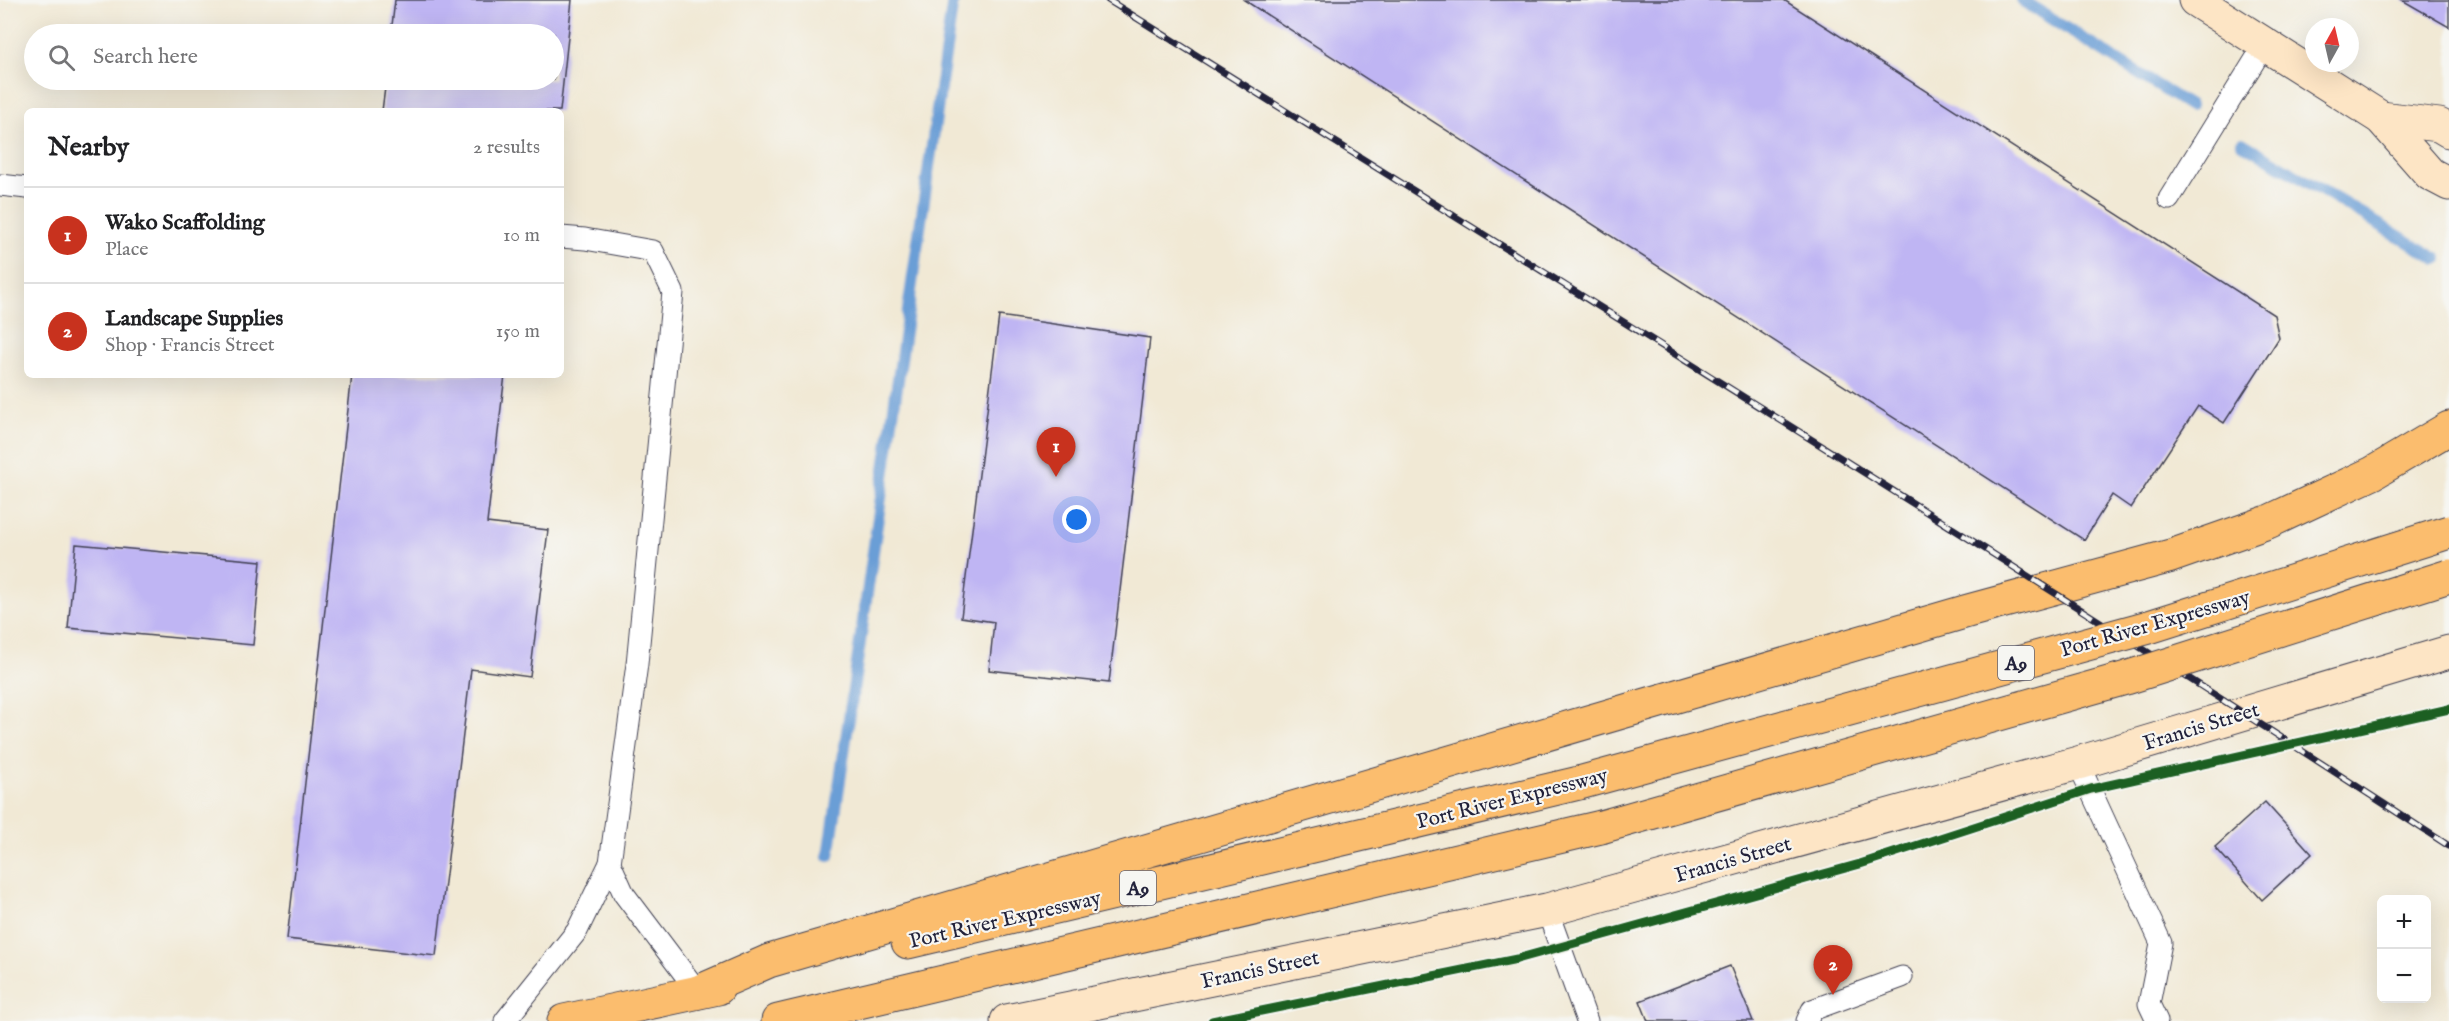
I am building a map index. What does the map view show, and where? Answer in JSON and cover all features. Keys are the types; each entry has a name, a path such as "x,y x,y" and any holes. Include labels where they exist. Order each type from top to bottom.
{"highway":[{"path":"698,992 780,958 1945,617 2171,556 2268,522 2373,472 2449,428"},
{"name":"Port River Expressway","path":"564,1021 698,992 1579,783 2149,627 2449,532"},
{"name":"Port River Expressway","path":"778,1021 1601,827 2126,678 2449,576"}],"main road":[{"path":"2195,0 2381,118 2430,174 2449,184"},
{"path":"2381,118 2439,125 2449,131"},
{"name":"Francis Street","path":"1007,1021 1547,910 2078,763 2449,652"}],"lane":[{"path":"2169,199 2265,44"},
{"path":"0,186 24,188"},
{"path":"505,1021 577,930 610,862 637,664 673,292 653,251 564,237"},
{"path":"2078,763 2161,943 2149,1004 2157,1021"},
{"path":"610,862 624,894 698,992"},
{"path":"1547,910 1587,1021"},
{"path":"1807,1021 1812,1010 1902,977"}],"building":[{"path":"395,0 572,0 564,74 564,24 392,24"},
{"path":"1244,0 1784,0 2274,315 2279,338 2224,423 2198,406 2131,508 2112,495 2084,540"},
{"path":"2402,0 2449,0 2449,27"},
{"path":"385,90 562,90 560,108 382,108"},
{"path":"999,316 1150,338 1109,683 989,670 994,622 961,617"},
{"path":"352,378 505,378 487,523 548,530 530,677 471,669 436,956 287,939"},
{"path":"76,544 261,561 253,645 68,628"},
{"path":"2265,802 2312,854 2262,900 2215,847"},
{"path":"1730,966 1753,1021 1648,1021 1640,1001"}],"waterway":[{"path":"829,856 953,0"},
{"path":"2021,0 2190,106"},
{"path":"2242,143 2437,259"}],"railway":[{"path":"1108,0 1948,526 2449,846"}],"cycle path":[{"path":"1212,1021 1517,959 1860,864 2091,789 2449,709"}],"place":[{"name":"Wako Scaffolding","path":"1056,477"},
{"name":"Landscape Supplies","path":"1833,995"}]}
